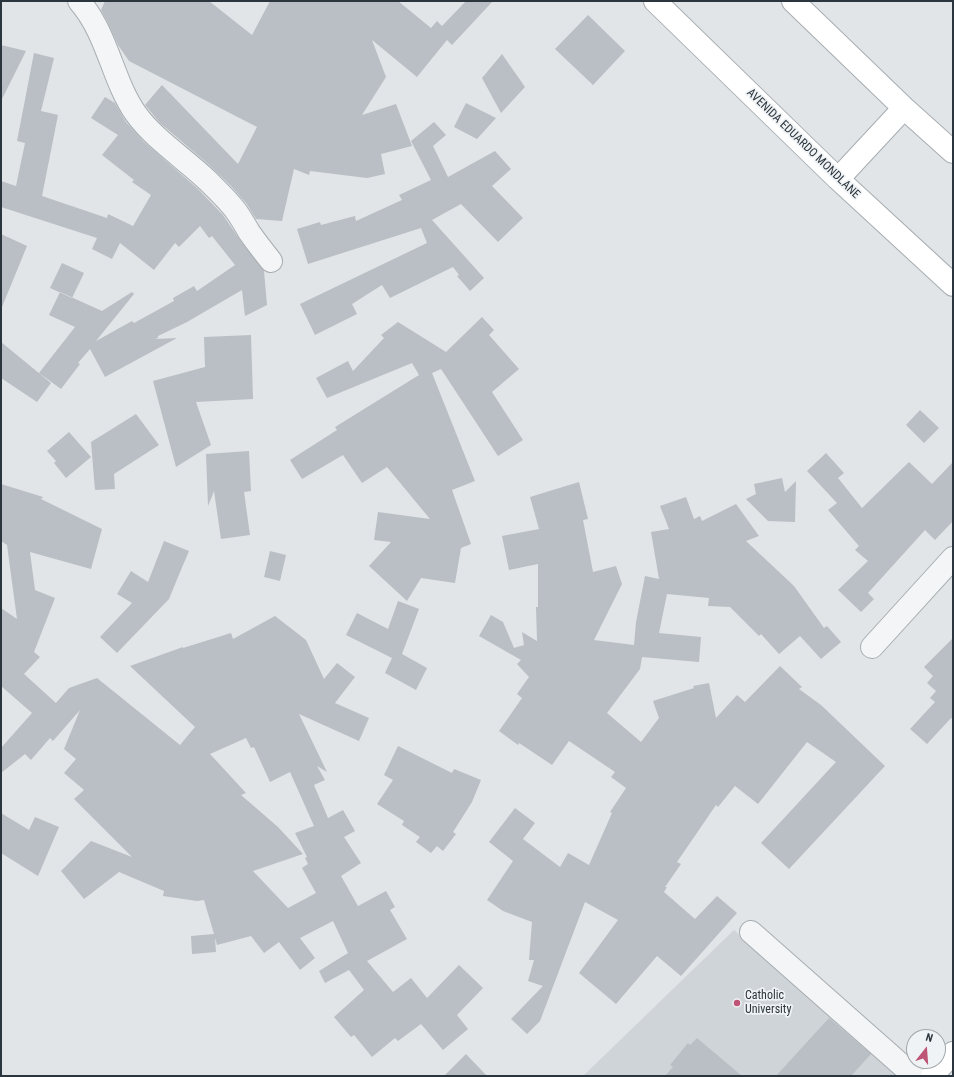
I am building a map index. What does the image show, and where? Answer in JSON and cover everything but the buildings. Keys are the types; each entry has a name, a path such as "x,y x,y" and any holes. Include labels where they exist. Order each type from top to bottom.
{"main road":[{"name":"AVENIDA EDUARDO MONDLANE","path":"655,1 838,180 953,284"},
{"path":"793,1 904,108 953,152"},
{"path":"838,180 904,108"},
{"path":"932,1076 953,1053"}],"street":[{"path":"90,6 126,100 148,129 206,179 236,210 271,261"},
{"path":"872,647 953,558"},
{"path":"751,932 914,1076"}],"shaded area":[{"name":"Catholic University","path":"734,930 897,1076 583,1076"}],"place":[{"name":"Catholic University","path":"737,1003"}]}
